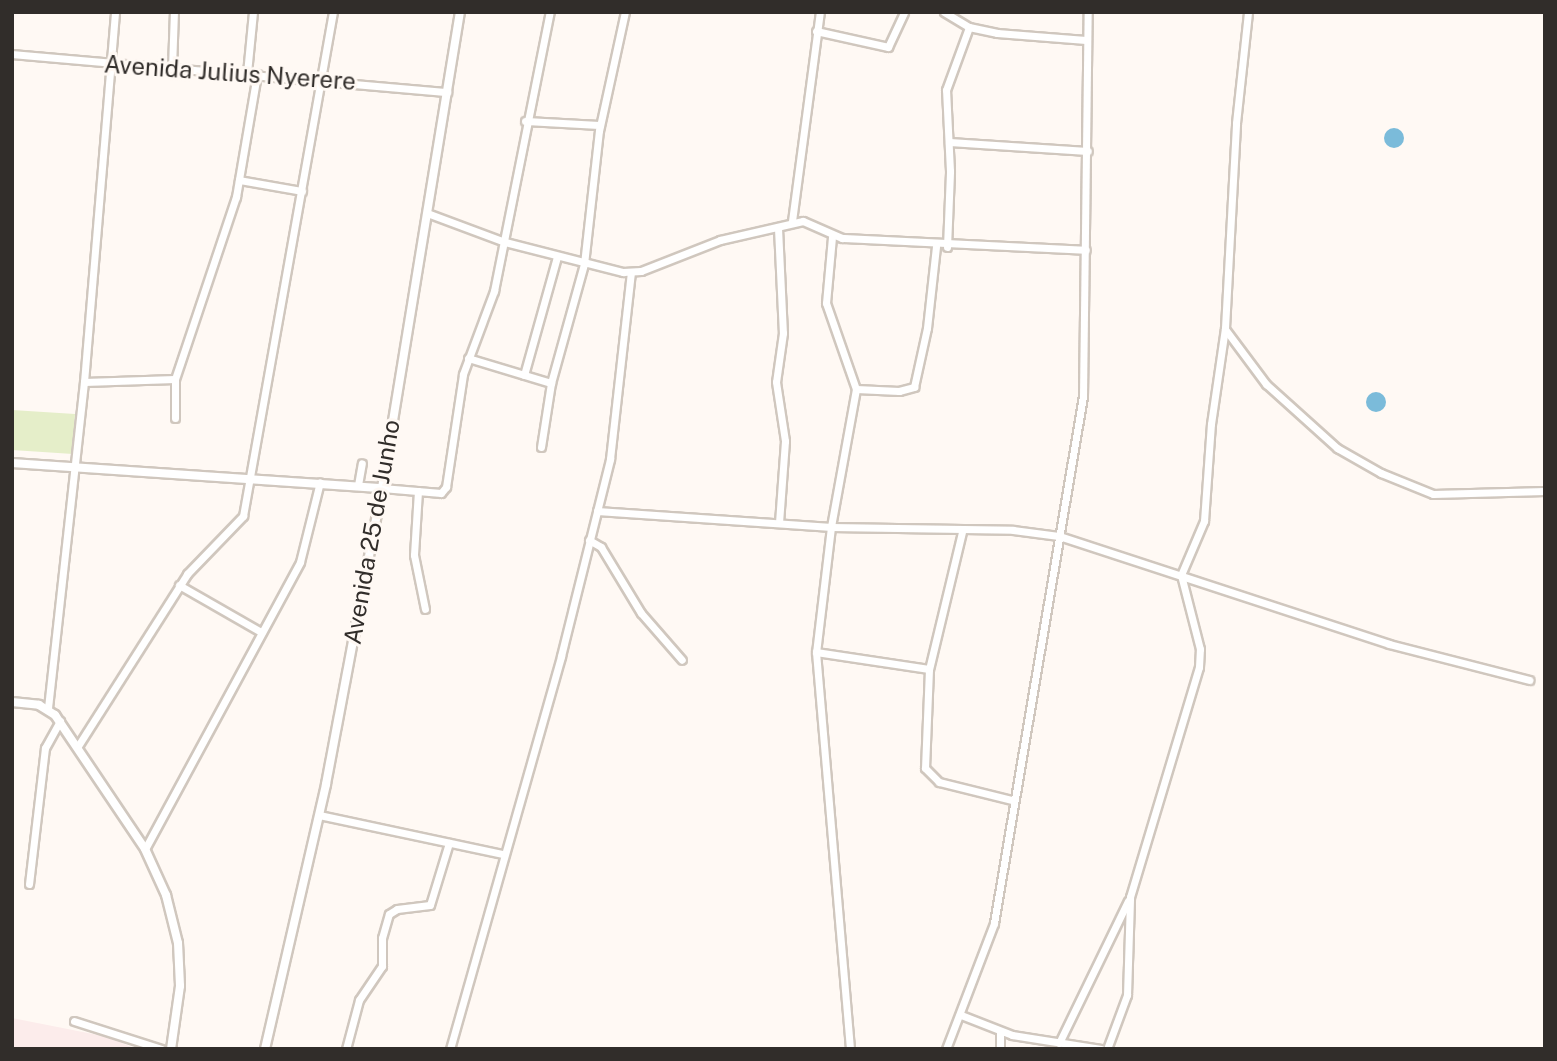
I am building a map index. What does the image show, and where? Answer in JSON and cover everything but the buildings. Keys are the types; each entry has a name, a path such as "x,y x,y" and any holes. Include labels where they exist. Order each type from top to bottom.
{"street":[{"path":"48,708 84,382 115,12"},
{"path":"172,68 174,12"},
{"path":"247,74 253,12"},
{"path":"78,746 179,585 237,526 253,477 333,12"},
{"name":"Avenida 25 de Junho","path":"265,1049 319,815 382,488 460,12"},
{"path":"12,463 253,477 441,492 446,487 468,358 491,304 505,242 525,121 550,12"},
{"path":"541,447 551,383 584,264 600,125 625,12"},
{"path":"792,221 820,12"},
{"path":"816,32 888,47 904,12"},
{"path":"944,12 969,27 1086,40"},
{"path":"946,1049 961,1015 993,923 1083,396 1088,12"},
{"path":"1059,1043 1130,897 1199,667 1200,649 1181,575 1204,521 1211,424 1225,328 1236,123 1248,12"},
{"path":"947,247 949,142 946,90 969,27"},
{"name":"Avenida Julius Nyerere","path":"12,54 447,92"},
{"path":"175,418 174,379 239,180 257,74"},
{"path":"525,121 600,125"},
{"path":"949,142 1088,151"},
{"path":"239,180 302,191"},
{"path":"427,213 505,242 584,264 631,273 711,243 778,228 792,221 813,224 832,237 947,247 1086,250"},
{"path":"778,228 783,333 776,382 785,441 779,523"},
{"path":"832,237 826,303 856,389 831,527 816,652 850,1049"},
{"path":"856,389 899,391 914,387 928,328 936,246"},
{"path":"524,375 557,257"},
{"path":"450,1049 597,510 613,439 614,391 631,273"},
{"path":"1225,328 1266,384 1337,448 1381,473 1433,494 1545,491"},
{"path":"468,358 551,383"},
{"path":"84,382 174,379"},
{"path":"358,485 362,463"},
{"path":"145,849 300,562 320,482"},
{"path":"418,491 414,555 425,609"},
{"path":"597,510 831,527 962,532 1013,530 1059,536 1390,643 1529,681"},
{"path":"962,532 929,669 925,768 939,782 1013,800"},
{"path":"589,540 607,554 641,612 682,660"},
{"path":"179,585 261,632"},
{"path":"816,652 929,669"},
{"path":"12,702 48,708 60,721 145,849 166,895 178,943 180,986 171,1049"},
{"path":"29,884 45,748 60,721"},
{"path":"319,815 502,854"},
{"path":"346,1049 359,1000 382,965 382,938 389,914 397,909 430,905 449,843"},
{"path":"1107,1049 1127,995 1130,897"},
{"path":"961,1015 1043,1044 1059,1043 1072,1048 1101,1049"},
{"path":"74,1021 162,1049"},
{"path":"1000,1031 1000,1049"}],"shaded area":[{"path":"12,1018 108,1037 136,1049 12,1049"}],"green space":[{"path":"12,410 75,414 73,454 12,450"}],"water":[{"path":"1394,128 1401,131 1404,138 1401,145 1394,148 1387,145 1384,138 1387,131"},
{"path":"1376,392 1383,395 1386,402 1383,409 1376,412 1369,409 1366,402 1369,395"}]}
